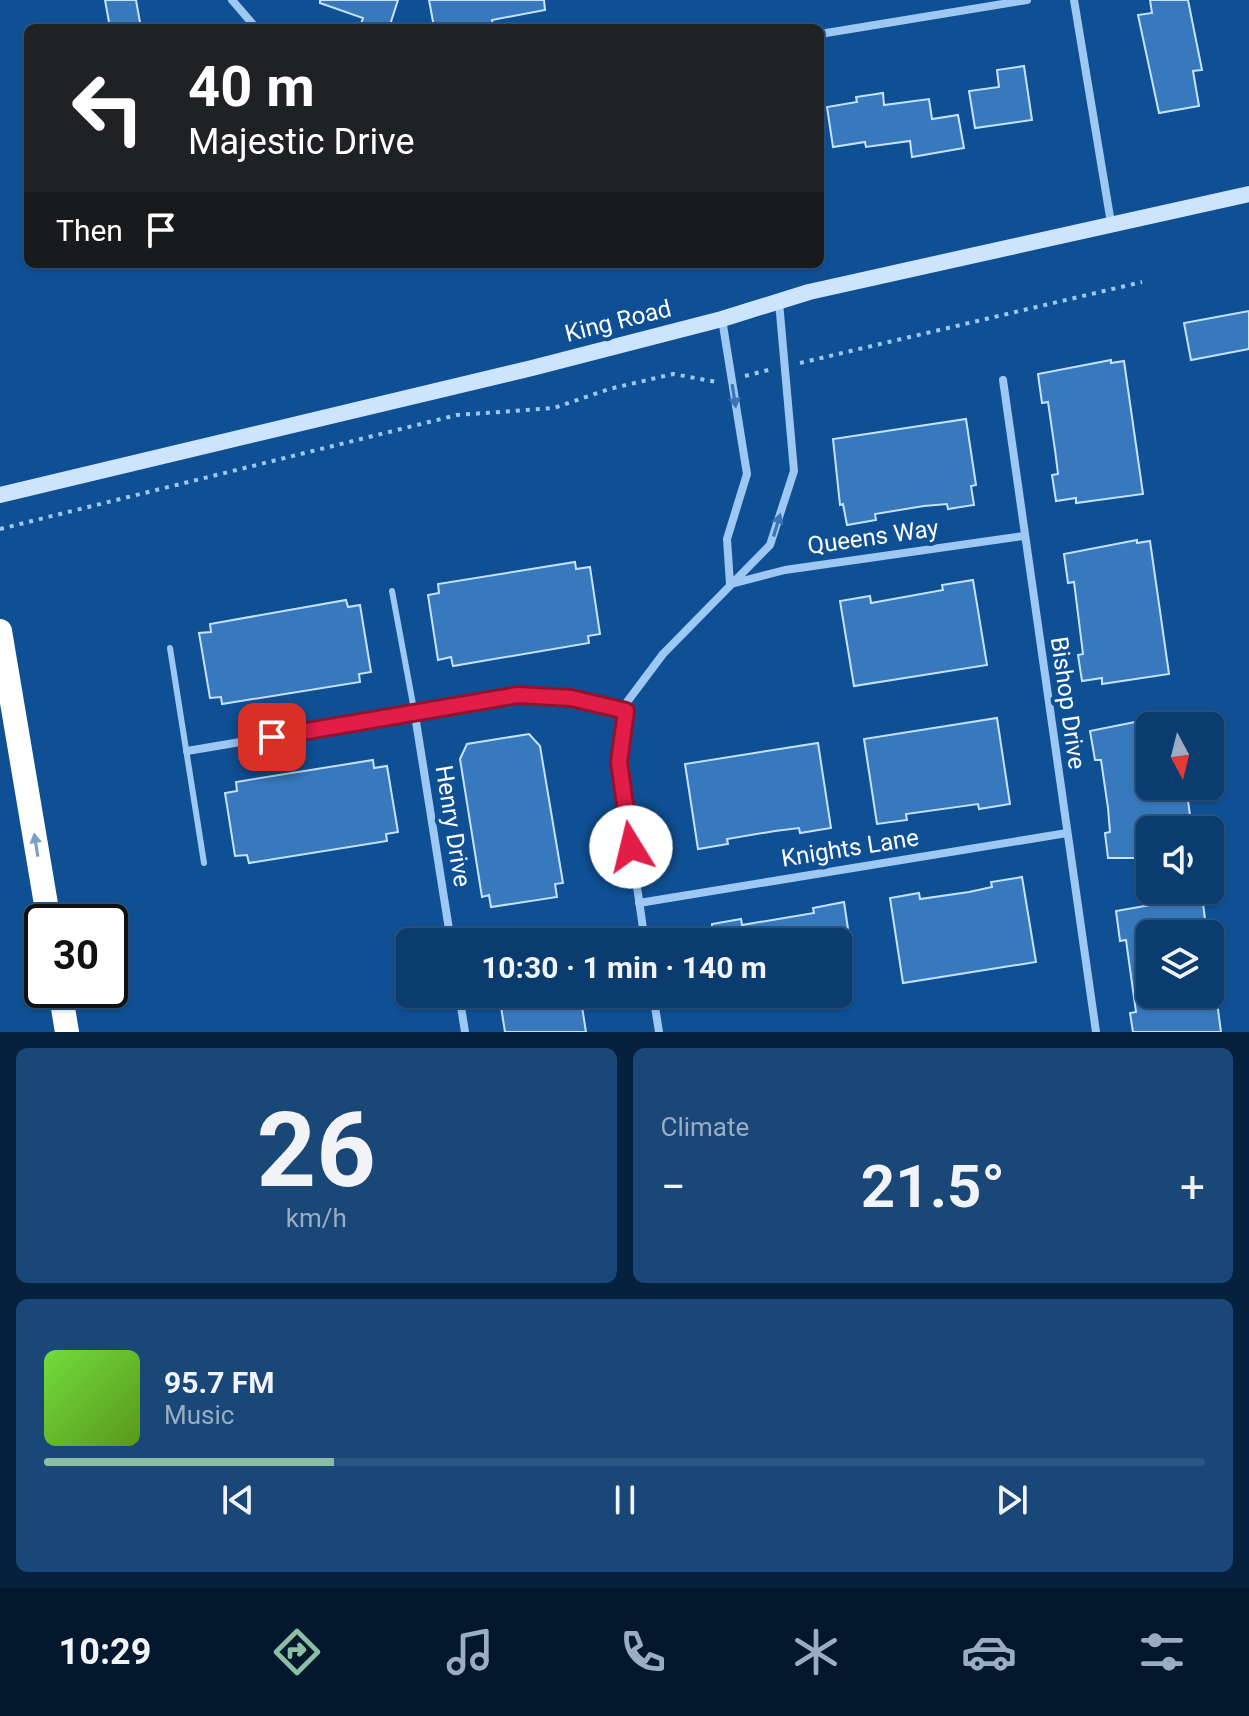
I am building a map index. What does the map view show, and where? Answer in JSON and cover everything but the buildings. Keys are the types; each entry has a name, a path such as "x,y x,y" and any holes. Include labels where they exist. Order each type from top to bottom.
{"highway":[{"path":"0,631 46,904"},
{"path":"63,1008 67,1032"}],"main road":[{"name":"King Road","path":"0,495 722,319 778,300 1249,194"}],"street":[{"path":"232,0 252,24"},
{"path":"824,33 1027,0"},
{"path":"1074,0 1111,223"},
{"path":"643,928 619,762 627,702 663,654 770,545 794,471 778,300"},
{"path":"722,319 747,474 727,539 730,584"},
{"name":"Bishop Drive","path":"1003,380 1096,1032"},
{"name":"Queens Way","path":"730,584 785,570 1023,536"},
{"path":"187,751 415,715 518,695 571,698 626,711"},
{"name":"Henry Drive","path":"415,715 449,928"},
{"name":"Knights Lane","path":"639,903 1067,833"},
{"path":"461,1008 465,1032"},
{"path":"655,1008 659,1032"}],"lane":[{"path":"392,591 415,715"},
{"path":"170,648 204,863"}],"path":[{"path":"0,529 457,415 554,408 609,389 673,374 712,383 1142,282"}],"route":[{"path":"272,737 518,695 571,698 626,711 619,762 631,847"}]}
